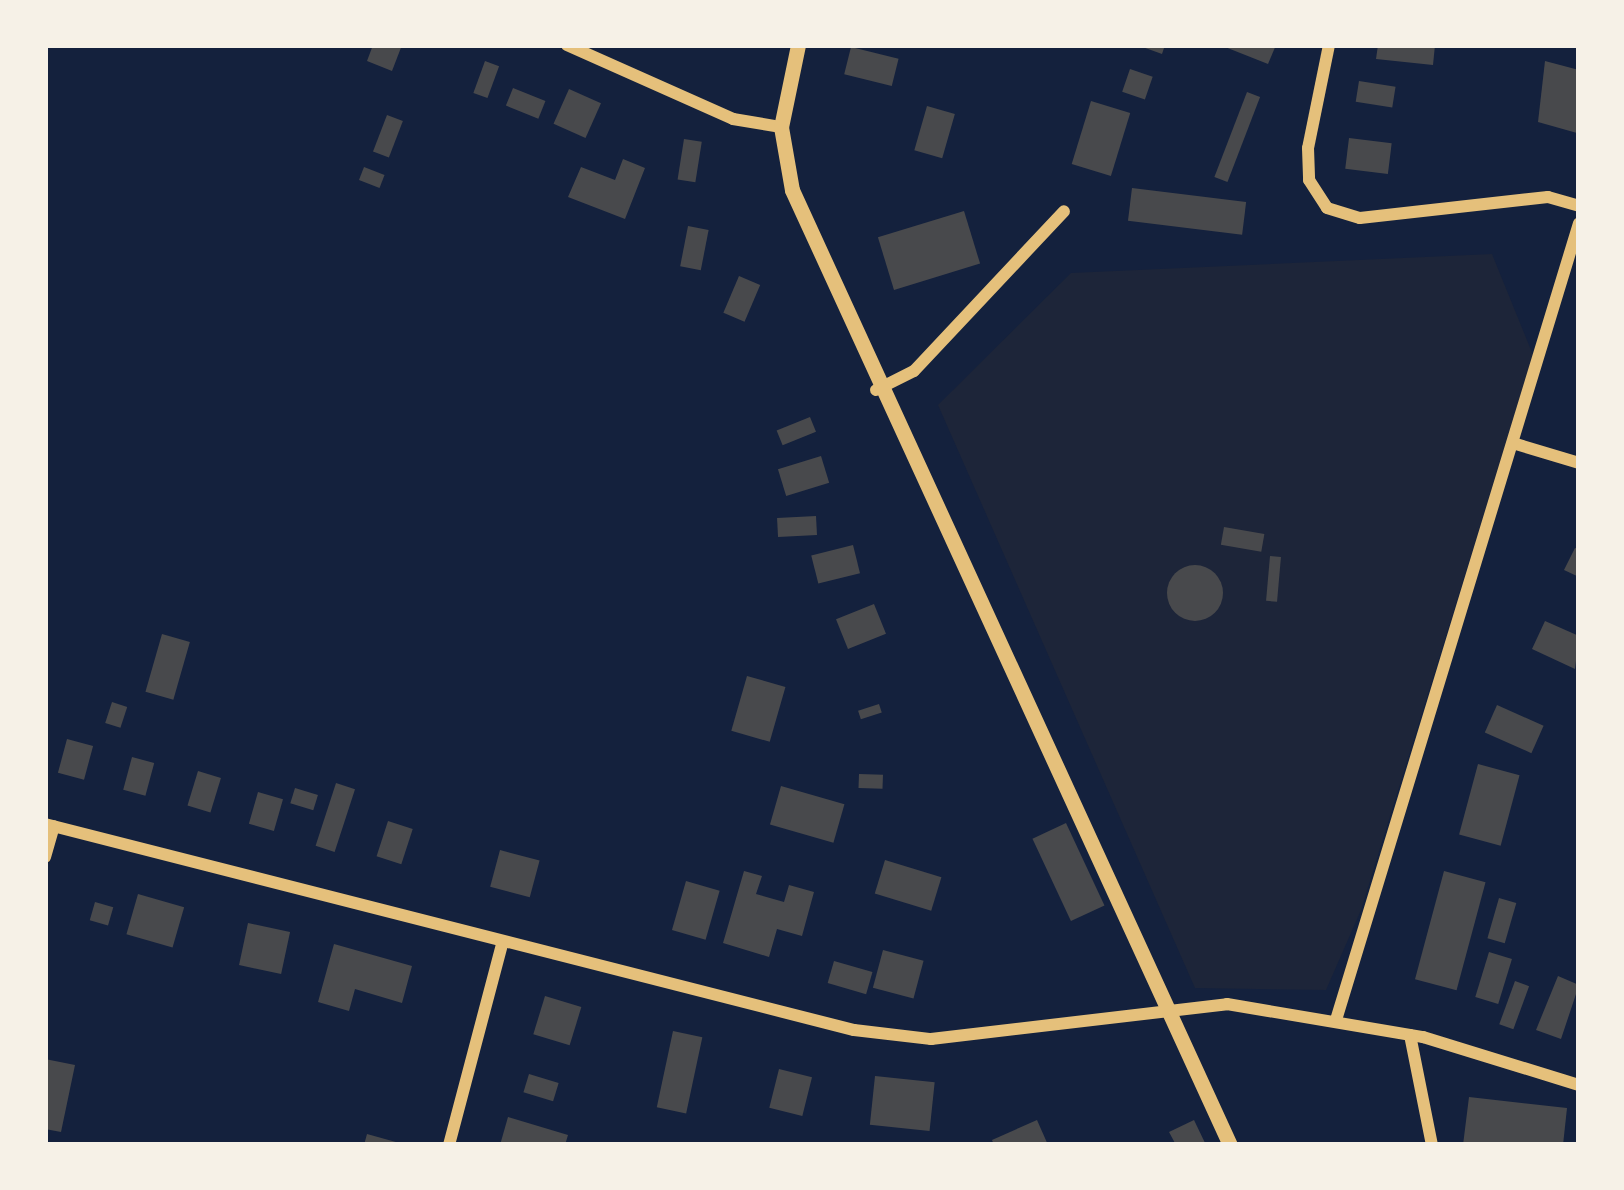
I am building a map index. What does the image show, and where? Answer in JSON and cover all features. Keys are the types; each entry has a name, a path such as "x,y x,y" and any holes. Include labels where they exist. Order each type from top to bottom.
{"street":[{"path":"567,45 733,119 781,127"},
{"path":"798,45 781,127 792,190 876,390 1230,1145"},
{"path":"1328,45 1308,148 1309,180 1327,208 1360,218 1548,197 1579,206"},
{"path":"876,390 914,371 1064,211"},
{"path":"1336,1020 1516,444 1579,223"},
{"path":"1516,444 1579,463"},
{"path":"45,857 49,825 502,945 931,1039 1168,1007 1336,1020 1410,1035 1579,1085"},
{"path":"449,1145 502,945"},
{"path":"1410,1035 1432,1145"}],"shaded area":[{"path":"1492,254 1533,355 1361,910 1326,990 1195,988 938,405 1071,273"}],"building":[{"path":"373,45 402,45 392,71 367,61"},
{"path":"1137,45 1165,45 1162,54"},
{"path":"1220,45 1276,45 1268,64"},
{"path":"1378,45 1435,45 1433,65 1376,59"},
{"path":"851,47 899,59 892,86 844,74"},
{"path":"485,61 499,66 487,98 473,93"},
{"path":"1545,61 1579,70 1577,133 1538,122"},
{"path":"1130,69 1153,77 1145,100 1122,92"},
{"path":"1359,81 1396,87 1392,108 1356,102"},
{"path":"513,88 545,101 538,119 506,106"},
{"path":"569,89 601,103 586,138 554,124"},
{"path":"1247,92 1260,97 1227,182 1214,177"},
{"path":"1091,101 1130,113 1111,176 1072,164"},
{"path":"927,106 955,114 942,158 914,150"},
{"path":"387,115 403,121 389,158 373,151"},
{"path":"1349,138 1392,143 1388,174 1345,169"},
{"path":"684,139 702,142 695,182 678,179"},
{"path":"623,159 645,168 625,219 568,197 581,167 615,180"},
{"path":"364,167 385,175 380,188 359,180"},
{"path":"1132,188 1246,202 1242,235 1128,221"},
{"path":"964,211 980,264 894,290 878,237"},
{"path":"688,226 709,230 701,270 680,266"},
{"path":"739,276 760,285 745,322 723,313"},
{"path":"810,417 816,432 783,445 777,430"},
{"path":"821,456 829,483 786,496 778,469"},
{"path":"816,516 817,535 778,537 777,518"},
{"path":"1224,527 1264,534 1261,552 1221,545"},
{"path":"853,545 860,573 818,584 811,555"},
{"path":"1575,548 1579,549 1579,577 1564,570"},
{"path":"1270,556 1281,557 1277,602 1266,601"},
{"path":"1195,565 1215,573 1223,593 1215,613 1195,621 1175,613 1167,593 1175,573"},
{"path":"874,604 886,634 848,649 836,619"},
{"path":"1545,621 1579,636 1575,669 1532,649"},
{"path":"162,634 190,642 173,700 145,692"},
{"path":"747,676 785,687 770,742 731,731"},
{"path":"112,702 127,707 120,728 105,723"},
{"path":"879,704 882,713 861,719 858,711"},
{"path":"1497,705 1544,726 1531,753 1485,732"},
{"path":"67,739 93,746 84,780 58,773"},
{"path":"132,757 154,763 145,796 123,790"},
{"path":"1478,764 1520,775 1501,846 1459,835"},
{"path":"198,771 221,778 210,812 187,805"},
{"path":"859,774 883,775 882,789 859,788"},
{"path":"336,783 355,789 335,852 316,846"},
{"path":"781,786 844,804 833,843 770,824"},
{"path":"295,788 318,795 313,810 290,803"},
{"path":"258,792 283,799 274,831 249,824"},
{"path":"388,821 413,829 401,864 377,856"},
{"path":"1066,823 1104,905 1071,921 1032,839"},
{"path":"500,850 540,861 530,897 490,887"},
{"path":"885,860 941,877 931,911 875,893"},
{"path":"744,871 762,876 756,894 784,902 789,885 814,892 802,936 777,929 769,957 723,943"},
{"path":"1444,871 1486,882 1457,990 1415,979"},
{"path":"686,881 720,891 706,940 672,930"},
{"path":"138,894 184,907 173,948 126,934"},
{"path":"1499,898 1516,903 1505,943 1487,938"},
{"path":"95,902 113,907 108,926 90,920"},
{"path":"248,923 290,932 281,974 239,965"},
{"path":"334,944 412,966 402,1003 355,989 349,1011 318,1002"},
{"path":"883,950 924,961 913,999 873,988"},
{"path":"1489,952 1512,959 1498,1004 1475,997"},
{"path":"834,961 872,972 866,994 828,983"},
{"path":"1558,976 1579,985 1561,1039 1536,1030"},
{"path":"1515,981 1529,986 1513,1029 1499,1024"},
{"path":"545,996 581,1007 570,1045 533,1034"},
{"path":"673,1031 702,1037 686,1114 657,1107"},
{"path":"45,1059 75,1065 61,1132 45,1129"},
{"path":"779,1069 812,1077 802,1116 769,1108"},
{"path":"529,1074 559,1083 553,1101 523,1092"},
{"path":"875,1076 935,1082 930,1131 870,1125"},
{"path":"1469,1097 1567,1108 1563,1145 1463,1145"},
{"path":"508,1117 568,1135 565,1145 500,1145"},
{"path":"1037,1120 1048,1145 994,1145 992,1140"},
{"path":"1194,1120 1206,1145 1176,1145 1169,1132"},
{"path":"367,1134 403,1144 403,1145 364,1145"}]}
